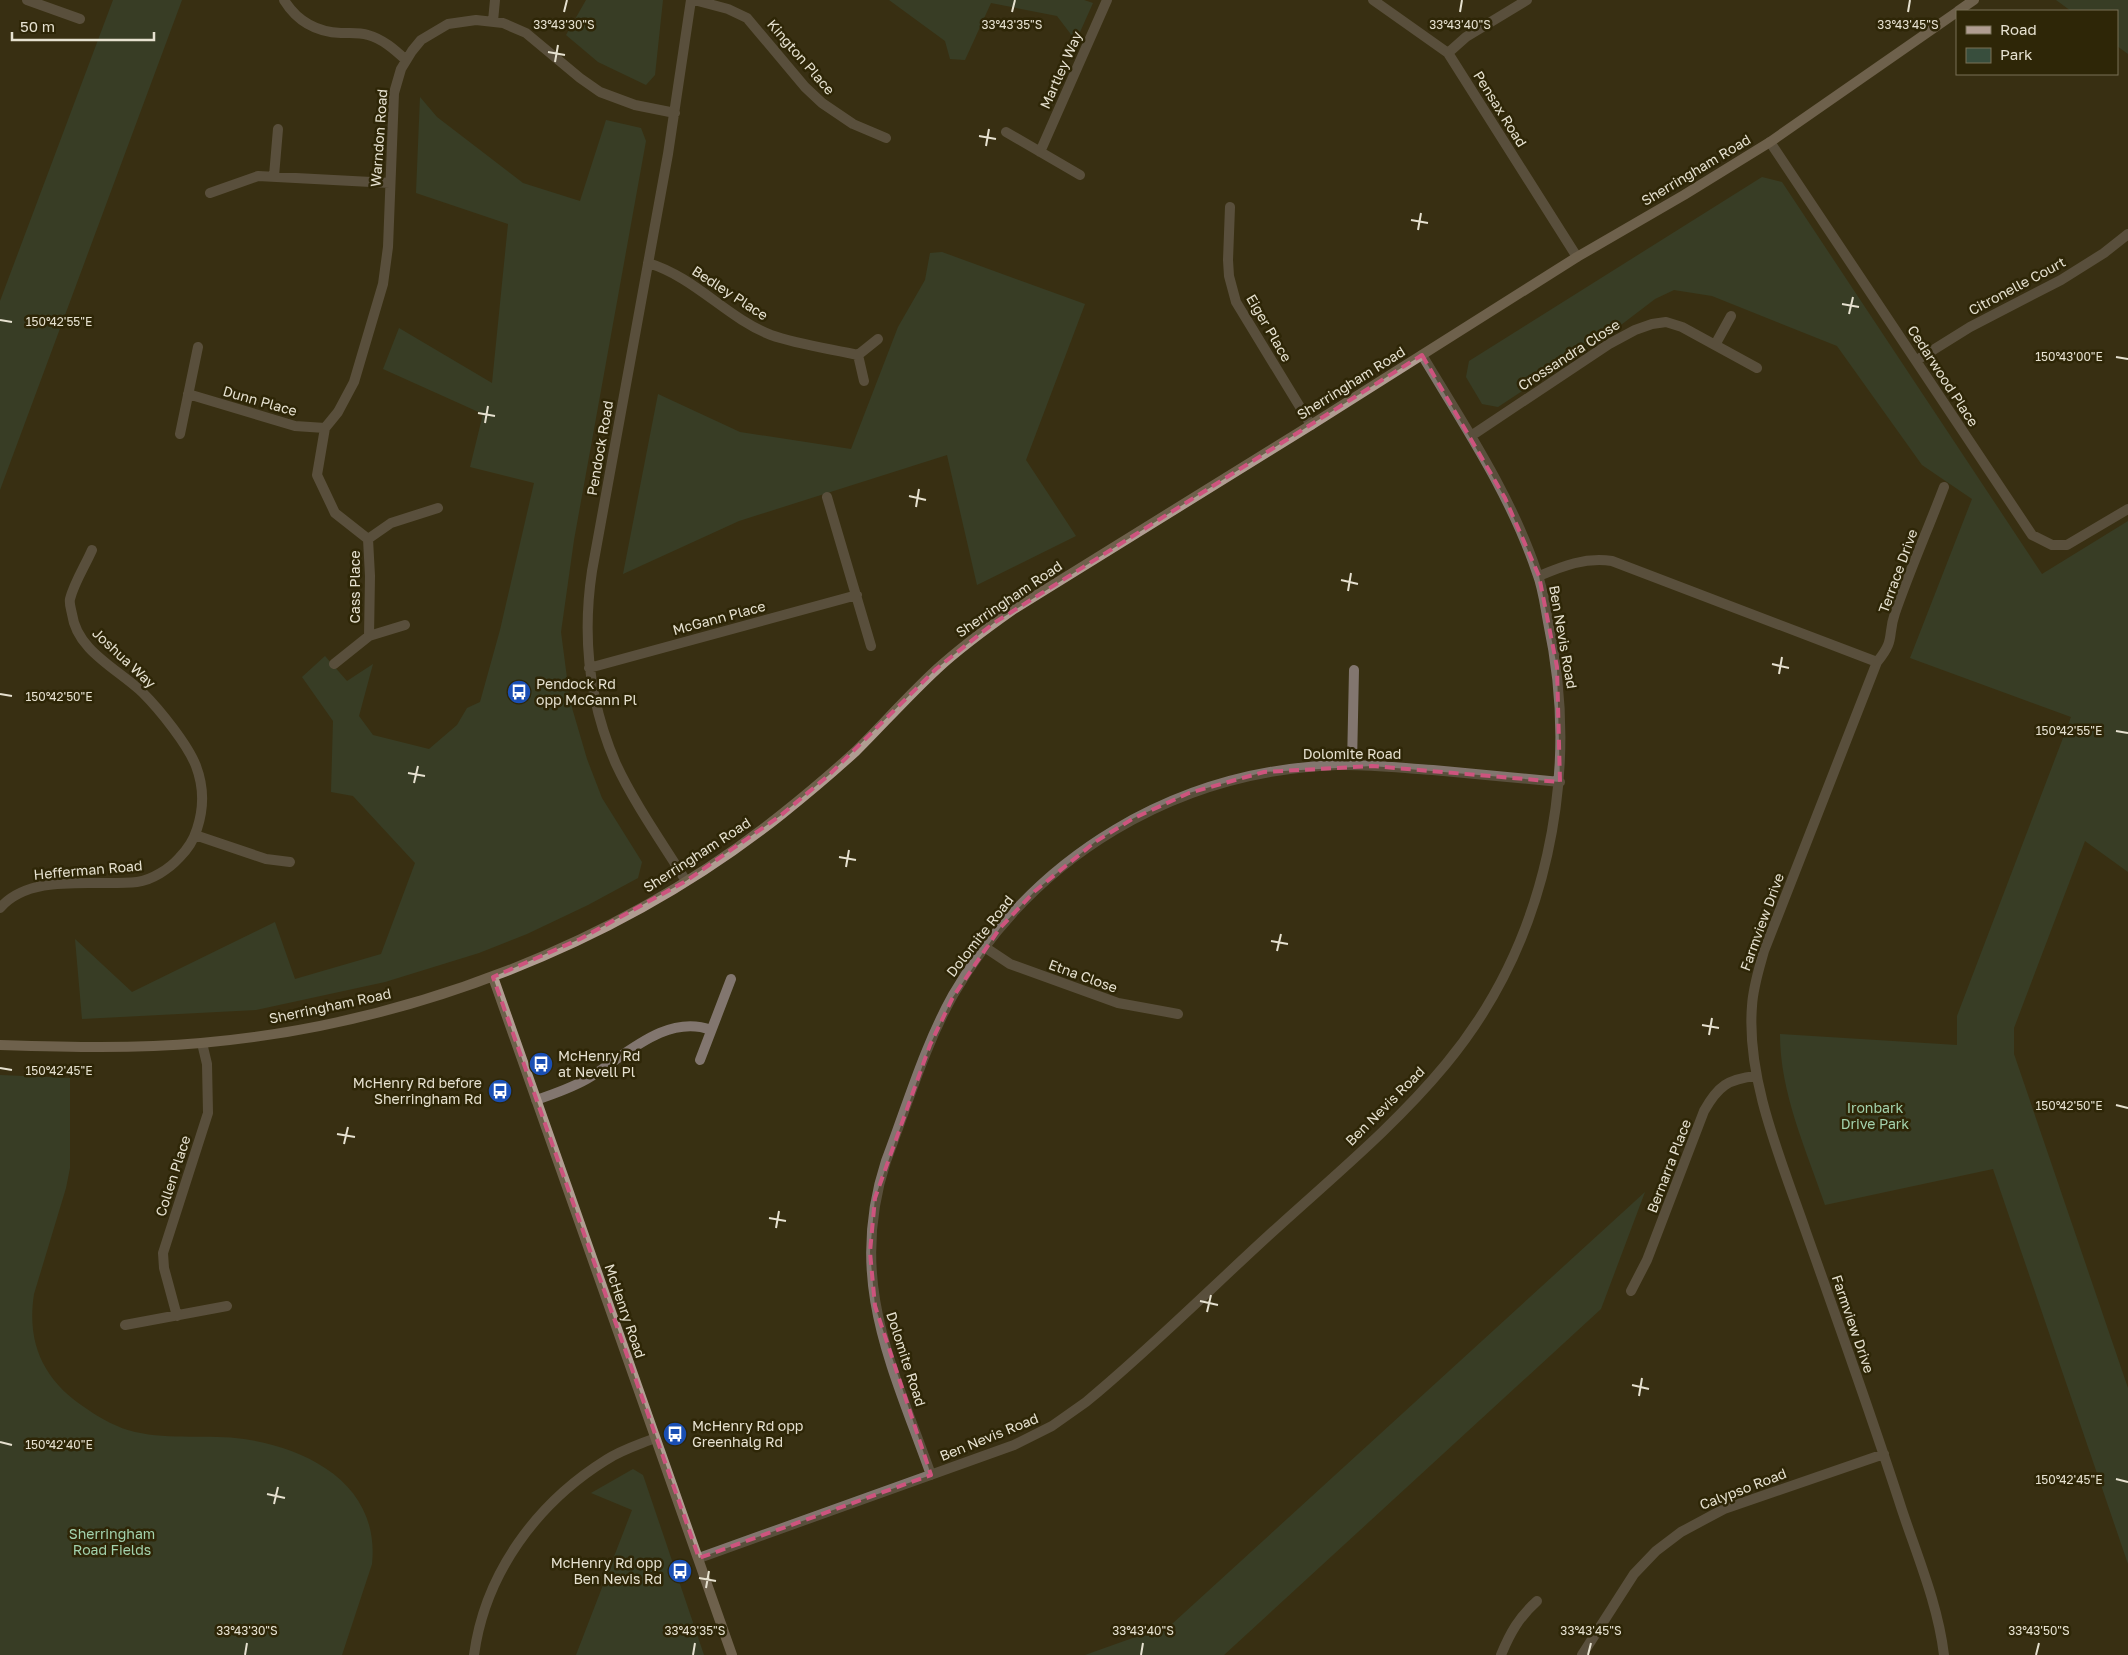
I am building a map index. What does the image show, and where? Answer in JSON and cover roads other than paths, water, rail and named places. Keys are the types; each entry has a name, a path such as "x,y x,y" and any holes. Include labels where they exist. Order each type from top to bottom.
{"street":[{"path":"27,0 80,19"},
{"path":"284,0 295,16 312,27 330,32 373,36 391,46 406,60"},
{"path":"493,21 495,0"},
{"name":"Pendock Road","path":"686,881 616,764 596,708 589,668 586,631 589,589 675,113 693,0"},
{"name":"Kington Place","path":"693,0 728,9 747,18 822,103 853,124 886,138"},
{"name":"Martley Way","path":"1040,152 1108,0"},
{"name":"Pensax Road","path":"1373,0 1448,53 1577,257"},
{"path":"1448,53 1466,37 1527,0"},
{"name":"Sherringham Road","path":"1960,10 1974,0"},
{"name":"Sherringham Road","path":"0,1045 115,1047 202,1043 293,1030 369,1015 493,977 580,939 686,881 780,816 829,776 936,670 994,622 1577,257 1684,195 1770,142 1956,13"},
{"name":"Warndon Road","path":"325,428 338,412 354,382 378,305 388,247 394,93 397,80 406,60 421,40 448,24 467,20 493,21 510,25 526,32 580,78 608,96 635,105 675,113"},
{"path":"274,176 278,129"},
{"path":"1006,132 1080,175"},
{"name":"Cedarwood Place","path":"1770,142 2032,535 2052,545 2067,546 2128,509"},
{"path":"210,193 252,177 274,176 390,183"},
{"name":"Eiger Place","path":"1230,207 1229,276 1236,302 1311,425"},
{"name":"Citronelle Court","path":"1917,360 1970,327 2061,280 2104,253 2128,234"},
{"name":"Bedley Place","path":"648,264 670,271 749,323 771,335 858,355"},
{"path":"1715,345 1731,316"},
{"name":"Crossandra Close","path":"1471,436 1609,344 1644,326 1659,322 1673,324 1757,368"},
{"path":"864,381 858,355 878,339"},
{"path":"180,434 198,347"},
{"name":"Ben Nevis Road","path":"699,1558 1014,1445 1052,1426 1086,1402 1383,1130 1426,1087 1452,1056 1478,1020 1506,970 1522,935 1534,903 1552,836 1560,782 1561,716 1557,667 1538,576 1516,520 1471,436 1422,355"},
{"name":"Dunn Place","path":"188,394 295,426 325,428"},
{"name":"Cass Place","path":"325,428 317,475 335,513 368,539 370,576 369,636"},
{"name":"Terrace Drive","path":"1877,662 1891,641 1894,615 1944,487"},
{"path":"827,497 871,646"},
{"name":"Cass Place","path":"368,539 391,523 438,508"},
{"name":"Joshua Way","path":"92,550 70,600 73,622 84,644 144,694 182,741 194,760 202,786 203,800 195,835"},
{"path":"1538,576 1574,562 1596,559 1612,561 1877,662"},
{"name":"McGann Place","path":"589,668 857,595"},
{"name":"Cass Place","path":"334,664 369,636 405,625"},
{"name":"Farmview Drive","path":"1877,662 1760,964 1752,1005 1752,1046 1756,1076 1779,1154 1884,1454 1938,1617 1944,1655"},
{"path":"1352,765 1354,670"},
{"name":"Dolomite Road","path":"931,1475 879,1325 870,1269 871,1227 876,1198 886,1161 930,1045 953,996 986,948 1018,909 1053,875 1095,842 1152,809 1209,786 1264,772 1352,765 1560,782"},
{"path":"195,835 266,859 290,862"},
{"name":"Hefferman Road","path":"0,908 5,902 30,888 71,884 138,882 151,878 175,862 195,835"},
{"name":"Etna Close","path":"986,948 1010,964 1118,1003 1178,1014"},
{"name":"McHenry Road","path":"493,977 732,1655"},
{"path":"700,1060 730,979"},
{"path":"536,1100 564,1091 640,1043 658,1034 689,1025 701,1026 711,1030"},
{"name":"Collen Place","path":"177,1316 164,1268 162,1253 208,1113 207,1064 202,1043"},
{"name":"Bernarra Place","path":"1631,1291 1647,1260 1704,1111 1714,1093 1733,1080 1756,1076"},
{"path":"125,1325 227,1306"},
{"path":"474,1655 488,1598 512,1551 533,1524 566,1489 607,1459 655,1438"},
{"name":"Calypso Road","path":"1582,1655 1634,1574 1656,1551 1681,1532 1724,1509 1884,1454"},
{"path":"1502,1655 1514,1626 1523,1613 1537,1601"}],"place":[{"name":"Pendock Rd opp McGann Pl","path":"519,692"},
{"name":"McHenry Rd at Nevell Pl","path":"541,1064"},
{"name":"McHenry Rd before Sherringham Rd","path":"500,1091"},
{"name":"McHenry Rd opp Greenhalg Rd","path":"675,1434"},
{"name":"McHenry Rd opp Ben Nevis Rd","path":"680,1571"}],"park label":[{"name":"Ironbark Drive Park","path":"1875,1116"},
{"name":"Sherringham Road Fields","path":"112,1542"}]}
